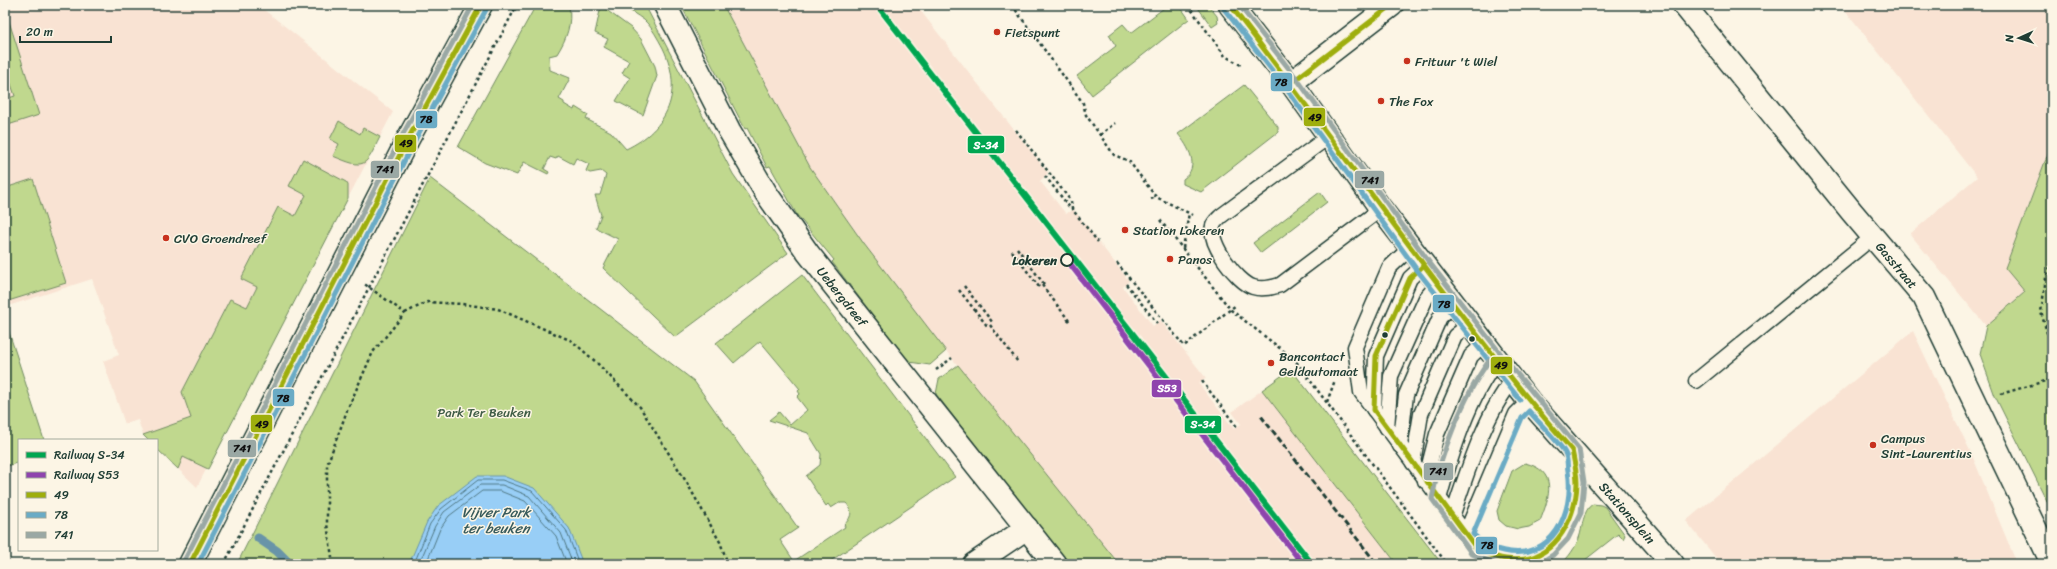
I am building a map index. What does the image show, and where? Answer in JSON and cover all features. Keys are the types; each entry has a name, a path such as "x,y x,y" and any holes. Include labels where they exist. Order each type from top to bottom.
{"street":[{"path":"190,564 340,270 481,5"},
{"name":"Uebergdreef","path":"665,5 729,130 770,199 808,253 1055,564"},
{"name":"Stationsplein","path":"1230,5 1291,83 1328,137 1423,266 1485,343 1529,401 1673,564"},
{"path":"1291,83 1392,5"},
{"name":"Gasstraat","path":"1684,5 1924,297 2052,563"},
{"path":"974,564 1027,528"}],"lane":[{"path":"1328,137 1221,216 1213,225 1212,237 1215,246 1242,281 1252,287 1263,289 1280,285 1381,209"},
{"path":"1696,381 1874,236"},
{"path":"1410,248 1389,268 1355,347 1360,392 1465,535 1477,549 1492,556 1511,560 1532,558 1549,550 1563,534 1574,511 1577,482 1572,450"},
{"path":"1374,410 1376,356 1410,278 1423,266"},
{"path":"1387,428 1391,376 1426,298 1438,284"},
{"path":"1400,446 1406,395 1440,317 1454,304"},
{"path":"1413,463 1422,414 1455,336 1470,324"},
{"path":"1426,481 1437,434 1471,356 1485,343"},
{"path":"1439,499 1451,453 1486,375 1498,360"},
{"path":"1452,517 1467,473 1501,395 1513,380"},
{"path":"1465,535 1516,414 1529,401"}],"path":[{"path":"224,564 517,5"},
{"path":"1012,5 1083,103 1086,115 1114,155 1129,162 1156,197 1213,225"},
{"path":"1188,5 1225,56"},
{"path":"1100,135 1115,123"},
{"path":"1016,130 1071,201 1072,210"},
{"path":"1045,176 1098,242"},
{"path":"1151,199 1156,197"},
{"path":"1183,249 1189,213"},
{"path":"1160,220 1231,310 1296,360 1447,564"},
{"path":"1017,248 1042,285 1070,322"},
{"path":"1012,252 1042,285"},
{"path":"2052,261 2046,278 2041,312 2052,350"},
{"path":"1117,263 1184,346 1231,310 1252,287"},
{"path":"340,270 369,287 405,313"},
{"path":"1126,284 1157,323"},
{"path":"964,286 990,325 1018,362"},
{"path":"959,290 990,325"},
{"path":"333,564 327,524 327,465 348,408 373,352 405,313 426,302 462,304 498,309 572,341 596,362 640,407 687,483 720,542 728,564"},
{"path":"1974,403 2027,385 2052,379"},
{"path":"1202,381 1237,427"}],"shaded area":[{"name":"CVO Groendreef","path":"5,5 258,5 393,112 197,487 158,450 158,439 147,439 143,435 138,420 125,424 103,361 119,355 92,279 5,307"},
{"path":"723,5 916,5 1048,173 1040,181 1066,214 1073,209 1129,281 1123,287 1153,326 1160,320 1206,378 1199,384 1234,429 1241,424 1232,412 1262,390 1397,564 1119,564 946,351 864,244 810,167"},
{"path":"1841,5 2052,5 2052,143 2022,222 2025,292 1986,326 1910,234 1977,177"},
{"name":"Campus Sint-Laurentius","path":"1913,331 1972,455 2017,564 1721,564 1686,521"}],"green space":[{"path":"536,5 569,5 570,18 568,31 564,42 557,54 549,56 550,70 570,78 559,99 574,110 575,107 588,115 586,119 611,132 626,149 641,141 662,120 668,108 672,94 672,80 669,64 657,37 644,20 621,5 645,5 733,174 788,253 675,337 603,268 618,239 596,228 601,215 595,195 600,195 606,175 601,171 590,173 586,171 589,164 576,158 573,164 558,156 556,159 550,157 544,169 549,172 548,174 524,162 517,175 485,163 458,147"},
{"path":"681,5 723,5 810,167 864,244 946,351 930,365 909,362 832,262 834,260 797,215 770,166 767,167 747,128 745,129"},
{"path":"1168,5 1179,5 1189,19 1092,95 1077,76 1116,46 1109,35 1123,24 1131,33"},
{"path":"1196,5 1208,5 1217,16 1218,23 1212,27"},
{"path":"601,6 631,28 641,39 655,66 657,76 643,115 616,101 630,78 622,73 629,61 604,47 608,39 595,33"},
{"path":"5,9 39,115 5,126 5,99 15,96 8,75 5,75"},
{"path":"1244,85 1278,127 1278,132 1201,192 1183,184 1183,179 1191,169 1192,163 1189,150 1178,134"},
{"path":"339,121 360,134 363,128 380,137 371,155 363,163 352,163 333,156 339,144 330,139"},
{"path":"2052,143 2052,511 1995,396 1980,354 1986,326 2025,292 2005,268"},
{"path":"303,159 346,182 348,185 348,198 208,469 183,457 178,469 158,450 158,439 147,439 143,435 191,418 182,392 230,299 247,307 257,287 241,279 278,207 295,216 306,195 289,186"},
{"name":"Park Ter Beuken","path":"430,178 694,381 798,528 780,540 794,561 845,527 844,525 851,514 850,509 846,503 839,503 831,508 828,504 826,506 806,476 820,465 821,454 808,433 769,420 779,412 790,425 807,410 797,397 800,394 798,391 800,389 760,341 734,363 716,343 802,275 955,477 826,564 237,564"},
{"path":"33,179 66,283 5,302 5,188"},
{"path":"1320,192 1327,202 1261,253 1253,243"},
{"path":"5,320 44,439 18,439 18,462 5,467"},
{"path":"958,365 1119,564 1068,564 936,394 939,379"},
{"path":"1291,369 1442,564 1397,564 1262,390"},
{"path":"1525,463 1536,467 1543,472 1547,478 1549,486 1547,503 1540,521 1529,527 1518,529 1506,526 1499,520 1497,511 1512,471"},
{"path":"1593,504 1605,507 1625,535 1623,539 1618,534 1580,564 1561,564 1576,545 1587,510"}],"water":[{"name":"Vijver Park ter beuken","path":"477,476 503,476 534,488 569,528 583,564 409,564 427,522 438,506"}],"waterway":[{"path":"258,538 277,551 290,564"}],"railway":[{"path":"1261,416 1377,564"}],"rail line":[{"name":"S-34","path":"877,5 1312,564"},
{"name":"S53","path":"1067,260 1303,564"}],"transit line":[{"name":"741","path":"184,561 402,136 473,5"},
{"name":"49","path":"190,564 408,139 481,5"},
{"name":"49","path":"1230,5 1482,342 1572,450"},
{"name":"741","path":"1239,5 1297,79 1429,262 1501,354"},
{"name":"49","path":"1291,83 1392,5"},
{"name":"78","path":"198,564 414,142 487,8"},
{"name":"78","path":"1224,9 1285,87 1417,270 1520,400"},
{"name":"49","path":"1423,266 1410,278 1376,356 1374,410 1477,549 1506,559 1522,559 1536,556 1548,549 1558,539 1572,513 1576,498 1577,479 1572,450"},
{"name":"741","path":"1505,359 1579,449 1584,482 1581,513 1568,539 1553,555 1538,564"},
{"name":"741","path":"1489,361 1471,391 1454,427 1440,464 1432,499 1472,554 1496,564"},
{"name":"78","path":"1529,411 1566,455 1569,487 1568,502 1557,530 1547,541 1535,549 1521,552 1504,551 1487,546 1473,534 1522,418 1529,411"}],"place":[{"name":"Fietspunt","path":"997,32"},
{"name":"Frituur 't Wiel","path":"1407,61"},
{"name":"The Fox","path":"1381,101"},
{"name":"Station Lokeren","path":"1125,230"},
{"name":"CVO Groendreef","path":"166,238"},
{"name":"Panos","path":"1170,259"},
{"name":"Lokeren","path":"1067,260"},
{"name":"Bancontact Geldautomaat","path":"1271,363"},
{"name":"Campus Sint-Laurentius","path":"1873,445"}]}
